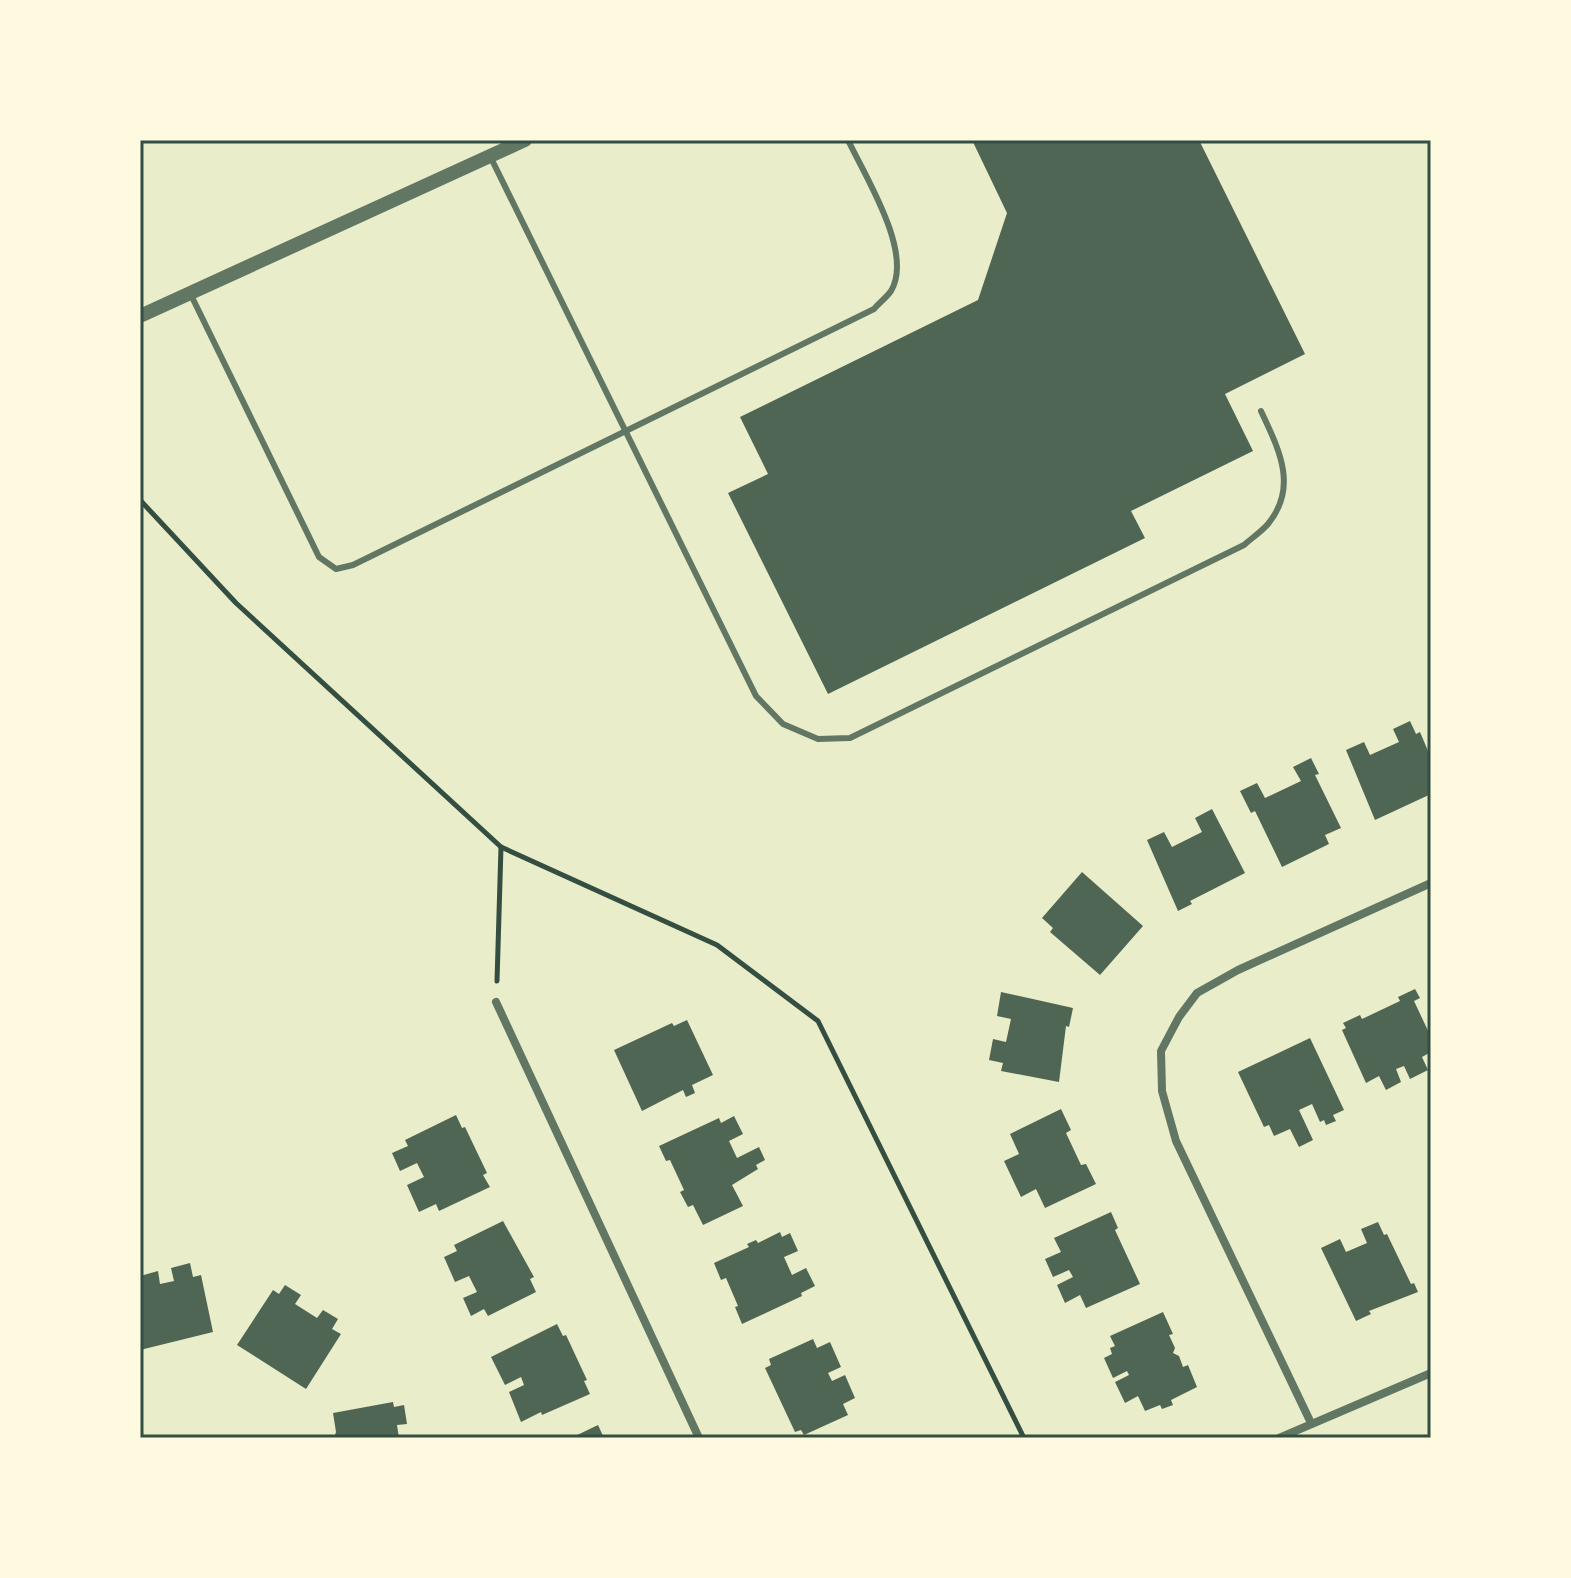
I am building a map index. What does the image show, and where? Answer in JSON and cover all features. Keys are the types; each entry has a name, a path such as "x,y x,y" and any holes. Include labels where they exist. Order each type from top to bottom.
{"street":[{"path":"140,316 525,140"},
{"path":"1311,1423 1176,1141 1162,1091 1161,1051 1179,1017 1197,993 1238,970 1431,883"},
{"path":"496,1002 699,1438"},
{"path":"1279,1438 1431,1373"}],"lane":[{"path":"190,293 319,557 336,569 353,565 874,309 892,289 898,260 891,231 848,140"},
{"path":"490,156 756,696 783,724 818,739 850,738 1244,545 1269,523 1285,490 1282,457 1261,411"}],"path":[{"path":"140,500 236,603 501,847 717,945 818,1021 1024,1438"},
{"path":"496,1002 501,847"}],"building":[{"path":"972,140 1199,140 1305,354 1225,394 1253,451 1131,511 1145,538 828,694 728,493 768,474 740,417 978,300 1007,213"},
{"path":"1410,721 1416,734 1420,732 1431,758 1431,794 1375,820 1346,750 1364,742 1370,755 1399,742 1393,729"},
{"path":"1311,758 1319,774 1315,775 1341,828 1325,835 1329,844 1282,867 1255,811 1251,813 1240,791 1257,783 1265,798 1301,781 1293,767"},
{"path":"1212,809 1245,873 1190,901 1192,904 1178,911 1147,840 1164,832 1172,847 1202,832 1195,818"},
{"path":"1082,872 1143,926 1100,975 1050,932 1053,928 1042,918"},
{"path":"1415,989 1420,998 1414,1001 1431,1037 1431,1052 1422,1057 1428,1070 1410,1079 1404,1066 1396,1069 1401,1082 1386,1090 1379,1076 1366,1083 1342,1030 1346,1028 1343,1023 1360,1015 1362,1019 1400,1001 1398,997"},
{"path":"1001,992 1073,1008 1069,1027 1066,1026 1059,1082 1001,1071 1003,1063 989,1060 993,1039 1006,1042 1011,1019 997,1016"},
{"path":"687,1020 713,1075 692,1085 695,1093 686,1097 683,1090 642,1111 614,1050 672,1023 674,1026"},
{"path":"1310,1038 1344,1110 1333,1115 1336,1121 1326,1125 1324,1120 1320,1122 1312,1104 1299,1110 1313,1140 1299,1147 1290,1129 1274,1136 1269,1125 1264,1127 1238,1072"},
{"path":"1061,1109 1071,1130 1066,1133 1081,1165 1086,1164 1096,1184 1045,1208 1036,1189 1021,1197 1004,1161 1019,1154 1010,1134"},
{"path":"456,1115 487,1173 483,1175 490,1187 439,1211 436,1204 419,1212 407,1185 424,1177 417,1163 400,1171 392,1153 408,1146 405,1140"},
{"path":"734,1116 743,1134 729,1141 737,1158 759,1147 765,1160 756,1165 758,1169 732,1185 743,1206 703,1225 693,1205 688,1207 670,1160 666,1161 659,1146 719,1118 721,1123"},
{"path":"1111,1212 1118,1228 1115,1230 1140,1284 1086,1308 1080,1295 1065,1303 1057,1285 1073,1277 1069,1270 1053,1277 1045,1259 1061,1252 1054,1238"},
{"path":"503,1221 534,1277 530,1279 536,1292 488,1316 484,1309 471,1316 463,1298 477,1292 469,1276 455,1282 444,1257 457,1251 454,1245"},
{"path":"1378,1222 1418,1292 1369,1311 1371,1314 1356,1321 1321,1248 1340,1239 1346,1252 1367,1243 1361,1229"},
{"path":"780,1232 782,1237 790,1233 798,1251 784,1257 792,1275 806,1268 815,1286 801,1293 802,1296 742,1324 726,1278 721,1280 714,1263 749,1247 747,1244 756,1240 758,1243"},
{"path":"190,1263 193,1277 201,1275 213,1332 140,1350 140,1276 158,1271 160,1284 174,1281 171,1268"},
{"path":"285,1285 301,1295 295,1304 317,1318 323,1310 338,1319 332,1329 341,1334 306,1389 237,1345 273,1290 279,1294"},
{"path":"1163,1312 1173,1334 1169,1335 1175,1348 1173,1353 1179,1356 1183,1367 1188,1365 1197,1387 1171,1400 1173,1405 1162,1409 1160,1405 1145,1411 1138,1396 1125,1403 1115,1382 1129,1375 1127,1371 1113,1378 1104,1358 1112,1354 1110,1348 1115,1346 1110,1336"},
{"path":"557,1324 563,1336 566,1335 587,1380 584,1381 590,1394 521,1422 509,1392 524,1385 521,1377 505,1385 491,1357"},
{"path":"813,1339 817,1348 830,1342 841,1367 828,1373 832,1381 845,1375 855,1398 843,1404 848,1415 804,1435 801,1430 795,1432 765,1368 771,1365 769,1359"},
{"path":"393,1402 394,1407 404,1405 407,1424 397,1425 399,1438 334,1438 333,1413"},
{"path":"598,1425 604,1438 571,1438"}]}
